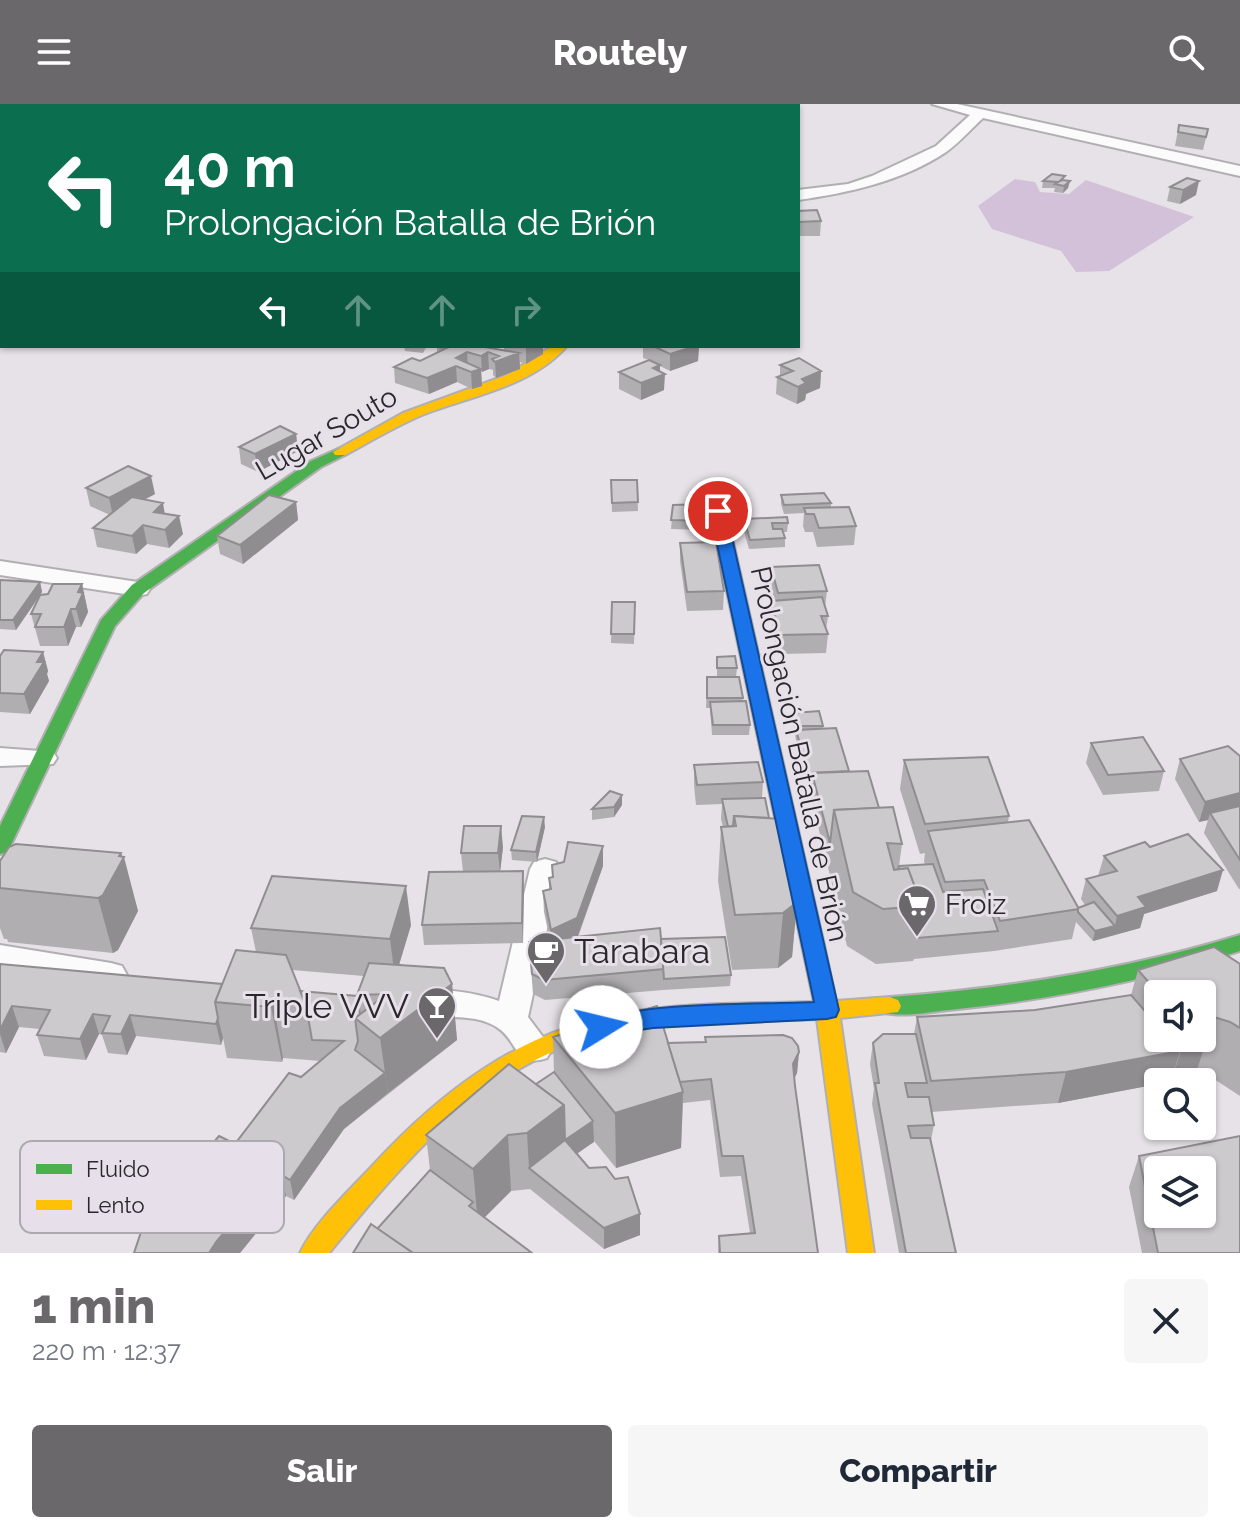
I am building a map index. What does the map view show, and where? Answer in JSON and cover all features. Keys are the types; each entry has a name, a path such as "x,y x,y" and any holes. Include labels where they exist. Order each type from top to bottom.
{"street":[{"path":"939,104 1240,171"},
{"path":"800,195 850,188 877,179 941,149 978,115"},
{"name":"Lugar Souto","path":"0,847 107,624 138,589 316,464 415,413 516,375 550,356 558,348"},
{"name":"Prolongación Batalla de Brión","path":"718,511 827,1010 861,1253"},
{"path":"0,568 138,589"},
{"path":"0,757 43,758"},
{"path":"511,1019 545,869"},
{"path":"313,1253 379,1177 436,1119 497,1072 535,1049 563,1037 653,1019 1013,996 1138,974 1240,943"},
{"path":"0,957 87,973 134,977"},
{"path":"1181,963 1206,980"},
{"path":"388,1000 483,1008 511,1019 535,1049"}],"shaded area":[{"path":"1015,179 1035,182 1040,192 1069,194 1086,180 1194,217 1109,271 1076,272 1061,251 992,229 978,206"}],"building":[{"path":"1179,125 1208,129 1206,137 1178,132"},
{"path":"1052,174 1065,176 1059,182 1043,181"},
{"path":"1187,178 1199,181 1183,190 1170,187"},
{"path":"1062,180 1070,181 1064,186 1055,184"},
{"path":"817,210 821,221 800,222 800,211"},
{"path":"447,348 490,348 519,353 495,362 492,359 499,356 488,352 481,356 467,352 456,358 481,369 471,372 456,366 427,378 394,367 412,358 420,361"},
{"path":"657,348 690,348 670,354"},
{"path":"799,358 821,371 802,379 806,383 798,387 777,377 793,371 780,365"},
{"path":"649,360 660,365 653,368 665,374 641,383 619,372"},
{"path":"280,426 296,434 255,454 239,447"},
{"path":"128,466 151,476 109,498 86,488"},
{"path":"611,480 637,480 638,502 612,503"},
{"path":"824,493 831,503 784,505 781,495"},
{"path":"269,495 296,502 240,545 217,536"},
{"path":"132,497 163,503 154,512 179,516 165,530 143,525 132,536 93,528"},
{"path":"704,504 705,521 671,520 673,505"},
{"path":"849,507 856,526 819,528 814,514 806,514 804,508"},
{"path":"787,517 788,523 772,523 773,529 782,529 785,538 750,540 744,519"},
{"path":"716,542 724,591 687,592 680,543"},
{"path":"819,565 827,591 778,593 771,567"},
{"path":"0,580 40,582 13,620 0,620"},
{"path":"53,584 82,584 78,592 83,593 76,609 71,609 64,627 35,627 41,614 31,614 40,595 48,594"},
{"path":"822,597 828,616 821,616 828,634 779,635 772,601"},
{"path":"612,602 635,602 634,634 611,634"},
{"path":"4,650 43,652 37,662 44,662 24,694 0,693 0,656"},
{"path":"735,656 737,668 717,668 717,657"},
{"path":"707,677 739,677 743,698 707,698"},
{"path":"746,701 750,725 713,725 710,702"},
{"path":"819,711 823,726 797,726 794,713"},
{"path":"836,728 849,771 809,775 796,730"},
{"path":"1143,737 1164,771 1108,775 1091,743"},
{"path":"1228,746 1240,756 1240,793 1205,802 1180,759"},
{"path":"988,757 1009,816 925,824 904,760"},
{"path":"758,762 763,782 697,785 694,765"},
{"path":"868,771 879,808 834,810 830,843 812,773"},
{"path":"610,791 622,795 614,807 592,809"},
{"path":"765,798 769,818 734,816 733,826 728,827 722,799"},
{"path":"1240,806 1240,860 1210,813"},
{"path":"893,807 902,844 887,843 894,870 908,868 922,906 883,909 853,892 834,810"},
{"path":"522,816 544,817 536,852 511,850"},
{"path":"734,816 780,819 797,902 783,913 735,915 721,827 736,826"},
{"path":"1029,820 1079,909 1000,921 984,880 945,882 928,831"},
{"path":"464,826 501,826 498,853 461,853"},
{"path":"1188,834 1223,870 1138,897 1146,907 1117,916 1086,879 1117,871 1104,856 1145,842 1150,847"},
{"path":"568,842 603,846 577,918 551,930 543,891 551,889 549,878 553,877 552,865 564,862"},
{"path":"16,844 121,853 119,856 124,857 103,895 98,898 0,888 0,861 9,847"},
{"path":"933,864 943,892 983,889 998,931 917,938 922,906 908,868 898,869 899,866"},
{"path":"523,871 522,923 422,925 429,872"},
{"path":"272,876 406,886 390,939 251,928"},
{"path":"1094,902 1115,926 1095,931 1078,912 1078,908"},
{"path":"660,928 664,969 544,980 532,974 529,942"},
{"path":"725,937 731,975 664,979 661,939"},
{"path":"1214,947 1240,964 1240,1028 1216,1018 1216,980 1147,980 1138,970"},
{"path":"236,950 286,955 306,1005 273,1002 271,1007 215,1002"},
{"path":"369,963 444,968 452,984 380,1038 355,1018 387,994 357,995"},
{"path":"0,964 222,984 215,1002 218,1018 216,1024 130,1015 121,1034 102,1033 110,1016 93,1014 80,1039 37,1035 50,1010 12,1006 0,1030"},
{"path":"300,991 357,996 360,1014 355,1018 358,1041 355,1050 385,1073 340,1108 290,1180 284,1176 284,1141 237,1141 289,1073 301,1077 344,1041 312,1040 306,1005"},
{"path":"1131,995 1144,1010 1144,1052 1175,1052 1066,1072 931,1081 917,1017 1035,1010"},
{"path":"657,1006 683,1092 615,1113 553,1037"},
{"path":"883,1034 916,1034 927,1083 905,1083 908,1097 929,1097 934,1125 908,1126 911,1138 930,1138 956,1253 906,1253 875,1083 879,1083 873,1043"},
{"path":"783,1035 792,1038 799,1052 793,1064 795,1086 818,1253 720,1253 719,1236 755,1233 743,1156 722,1156 711,1079 680,1082 668,1043 706,1042 705,1037"},
{"path":"509,1064 564,1105 527,1133 508,1135 473,1169 426,1135"},
{"path":"554,1072 593,1121 565,1140 564,1105 536,1084"},
{"path":"1240,1136 1240,1253 1158,1253 1153,1228 1216,1228 1216,1156 1144,1156 1144,1182 1139,1156"},
{"path":"565,1140 589,1168 606,1167 615,1179 628,1177 640,1214 604,1228 529,1168"},
{"path":"430,1170 473,1202 469,1206 532,1253 413,1253 377,1229"},
{"path":"371,1224 413,1253 353,1253"},
{"path":"141,1233 224,1233 209,1253 134,1253"}],"traffic: fast":[{"path":"0,847 107,624 138,589 316,464 340,452"},
{"path":"718,511 813,945"},
{"path":"890,1006 1067,986 1154,968 1240,943"}],"traffic: slow":[{"path":"340,452 408,416 512,378 558,348"},
{"path":"813,945 827,1010 861,1253"},
{"path":"313,1253 367,1189 428,1126 495,1072 532,1051 570,1035 646,1019 890,1006"}],"place":[{"name":"Froiz","path":"917,938"},
{"name":"Tarabara","path":"546,985"},
{"name":"Triple VVV","path":"437,1040"}],"route":[{"path":"601,1027 653,1019 827,1010 718,511"}]}
